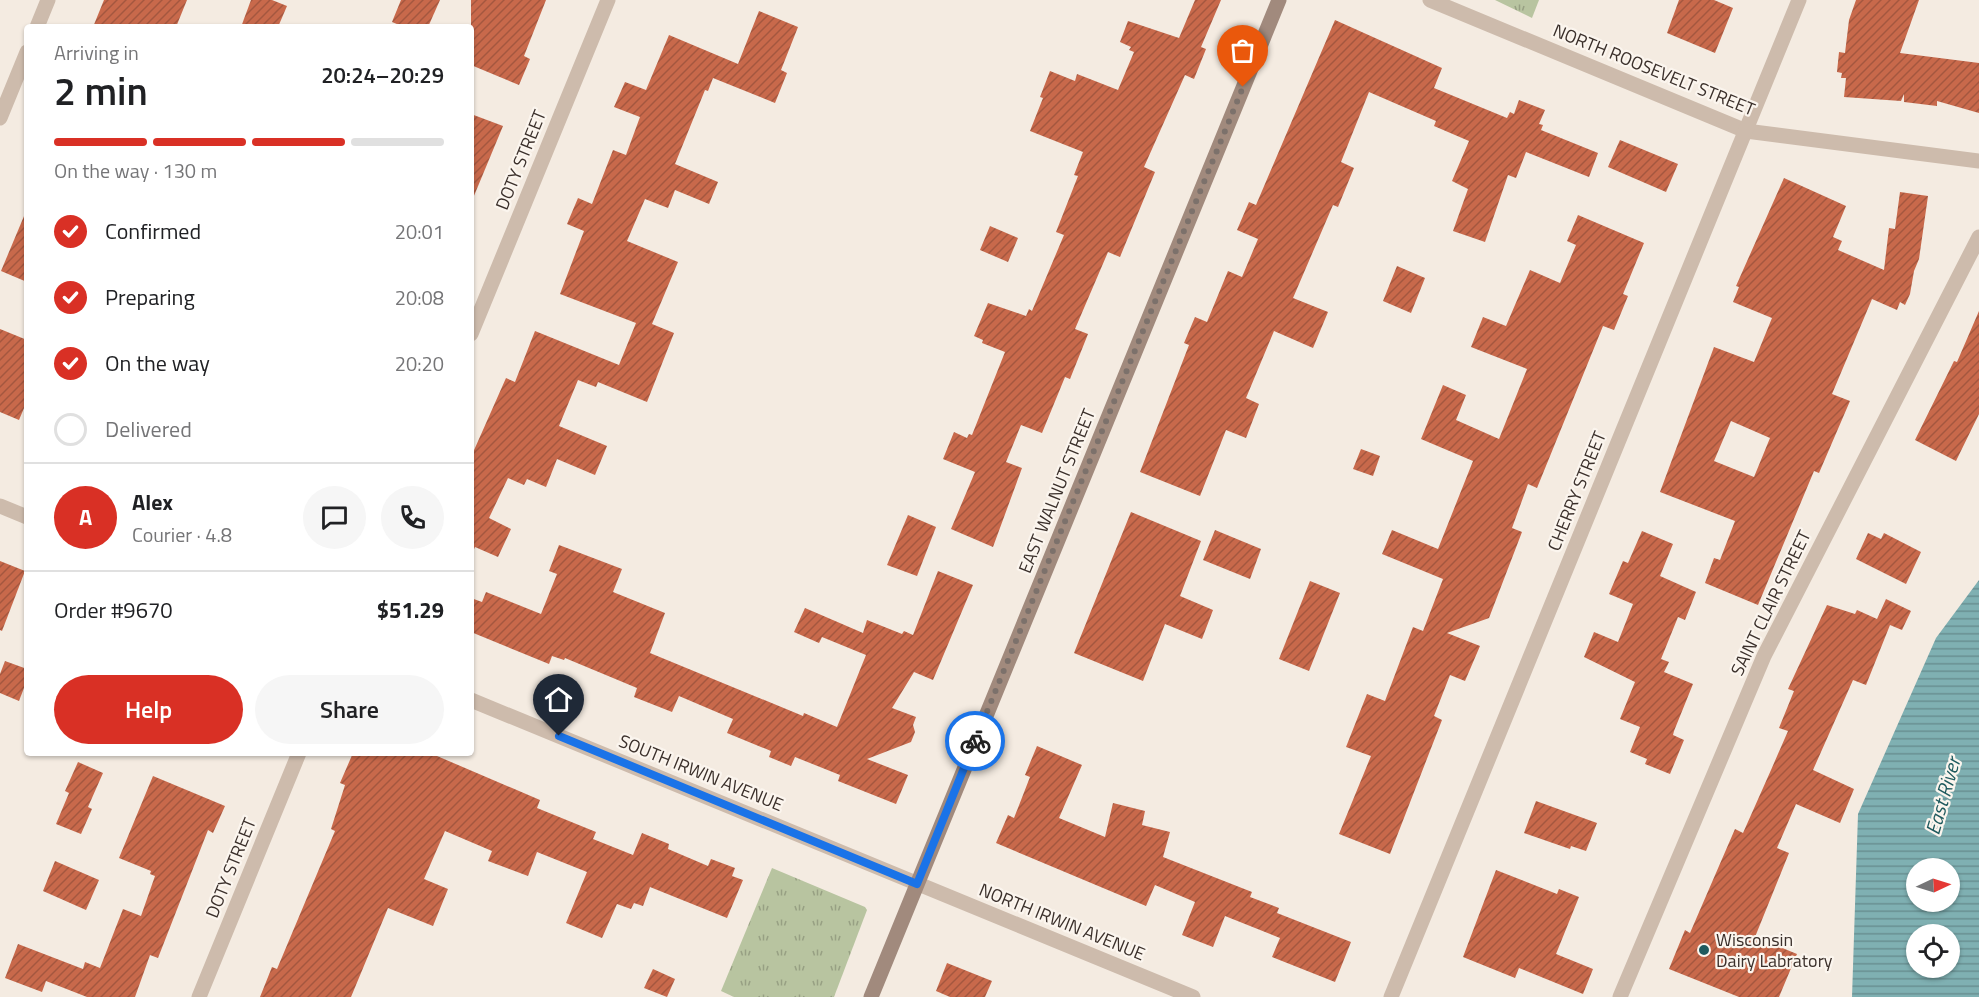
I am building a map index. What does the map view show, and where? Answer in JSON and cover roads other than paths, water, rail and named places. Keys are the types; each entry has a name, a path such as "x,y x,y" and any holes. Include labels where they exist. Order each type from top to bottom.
{"street":[{"path":"38,24 48,0"},
{"name":"DOTY STREET","path":"474,327 608,0"},
{"name":"EAST WALNUT STREET","path":"871,997 1279,0"},
{"name":"NORTH ROOSEVELT STREET","path":"1430,0 1746,131 1979,161"},
{"name":"CHERRY STREET","path":"1391,997 1799,0"},
{"path":"0,118 24,59"},
{"name":"SAINT CLAIR STREET","path":"1620,997 1764,656 1979,237"},
{"path":"0,506 24,516"},
{"name":"SOUTH IRWIN AVENUE","path":"474,701 917,884"},
{"name":"DOTY STREET","path":"199,997 298,756"},
{"name":"NORTH IRWIN AVENUE","path":"917,884 1193,997"}],"water":[{"name":"East River","path":"1979,580 1979,997 1852,997 1858,814 1936,638"}],"place":[{"name":"Wisconsin Dairy Labratory","path":"1704,950"}]}
